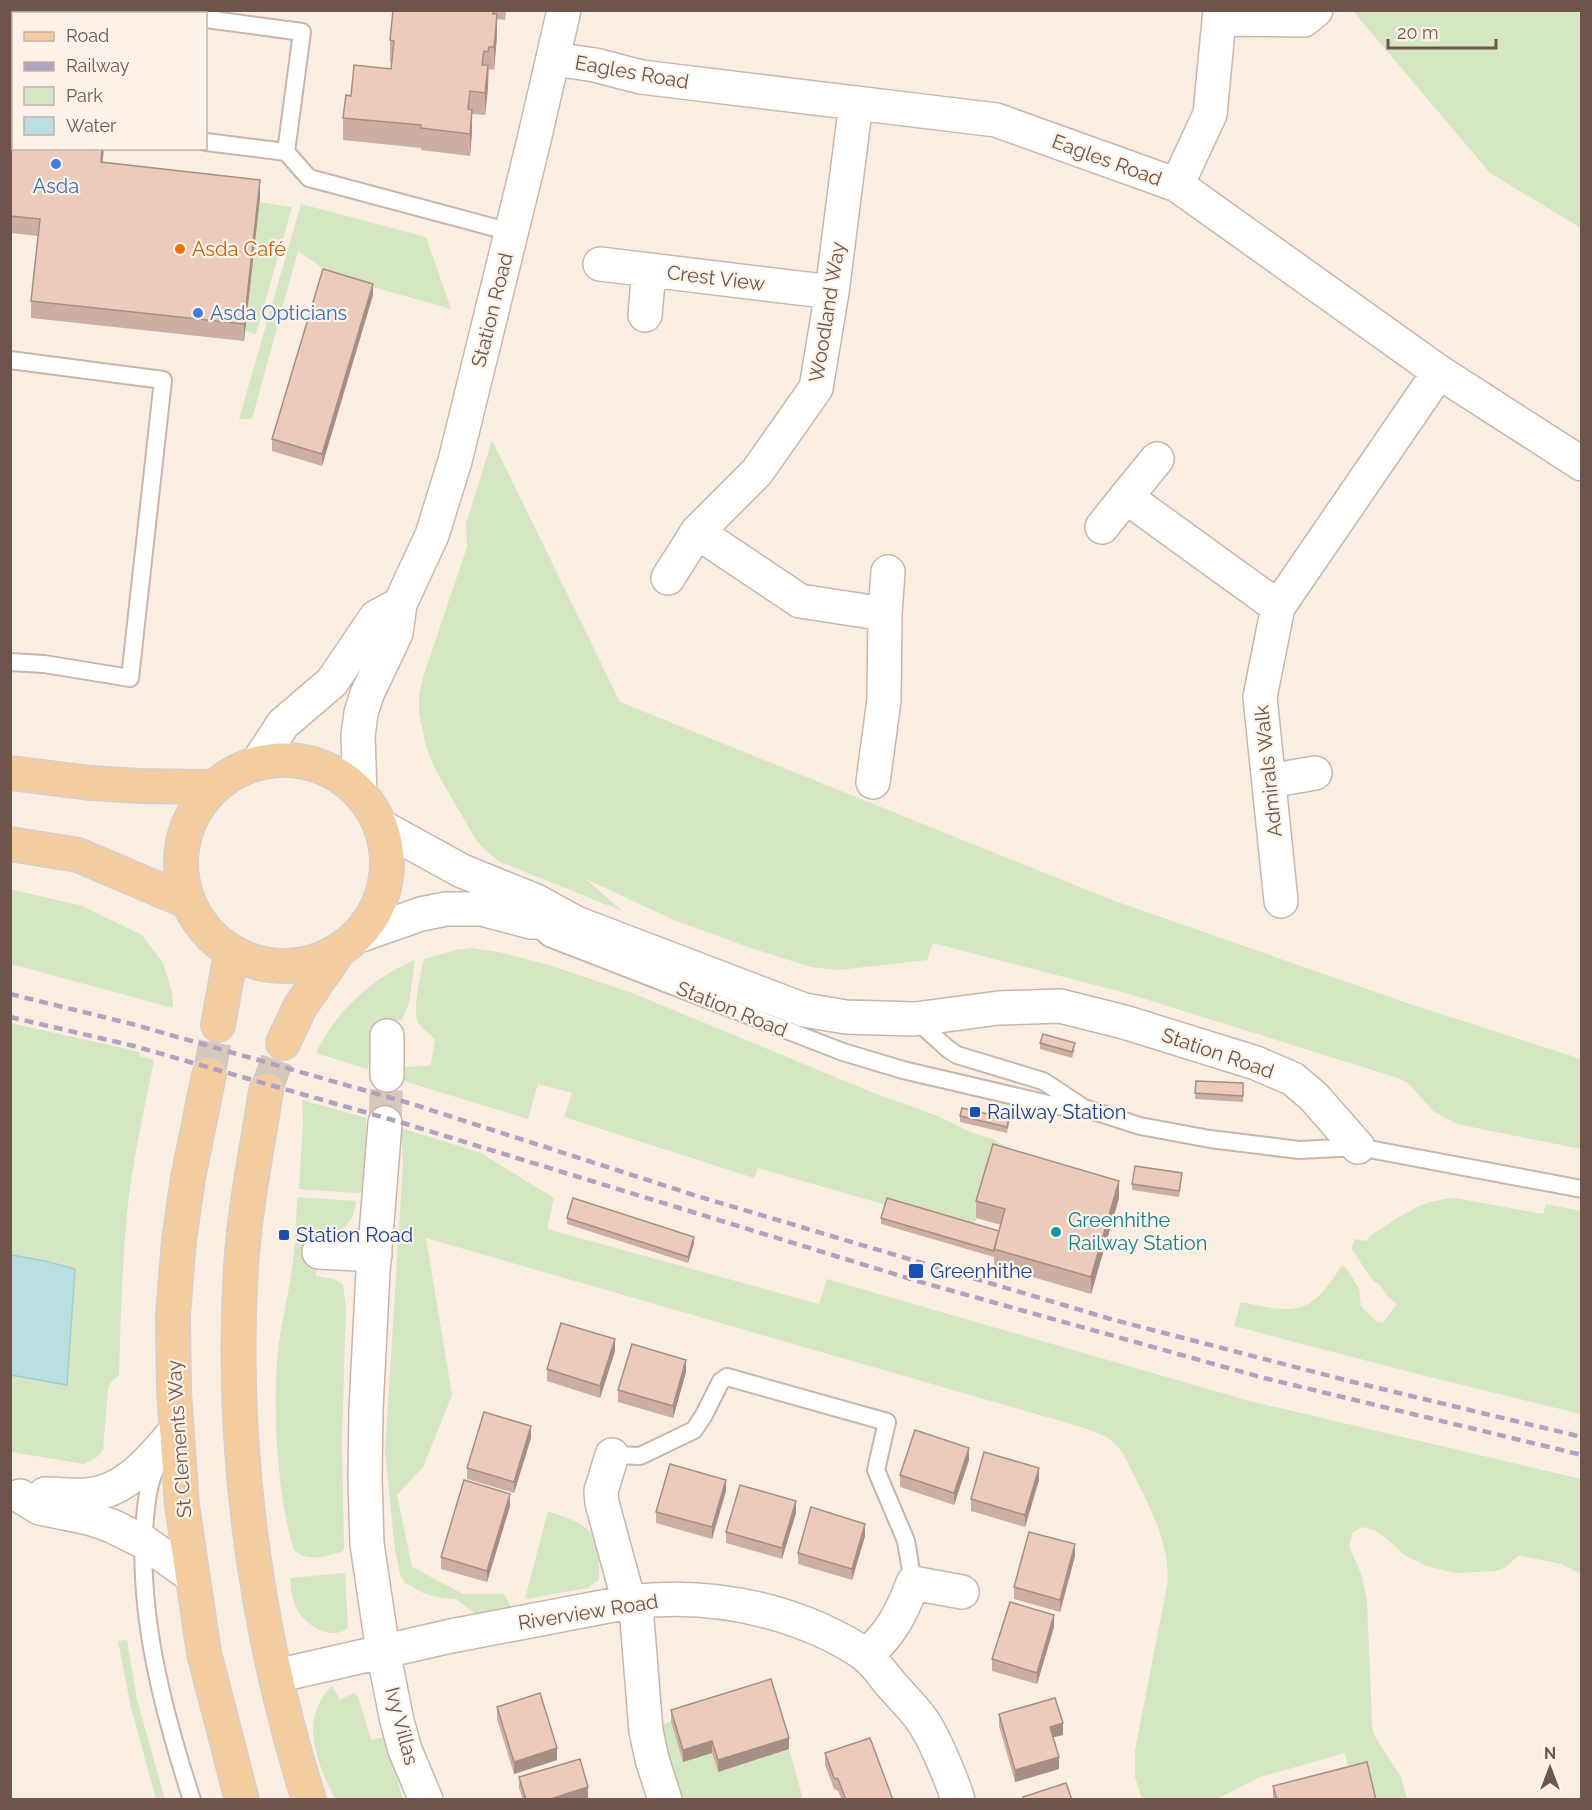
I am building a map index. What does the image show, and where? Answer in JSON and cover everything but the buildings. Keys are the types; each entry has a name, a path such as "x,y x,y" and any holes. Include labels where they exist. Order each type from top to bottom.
{"main road":[{"path":"283,1043 300,1007 335,956 361,934 385,890 388,854 382,827 360,792 351,783 319,765 260,759 212,787 185,829 179,865 186,901 203,931 231,954 266,966 335,956"},
{"path":"10,773 90,783 212,787"},
{"path":"10,844 78,855 186,901"},
{"path":"218,1025 231,954"},
{"name":"St Clements Way","path":"209,1075 188,1178 178,1251 173,1315 173,1366 182,1505 204,1653 242,1800"},
{"path":"266,1091 242,1254 239,1369 242,1451 253,1551 276,1676 309,1800"}],"street":[{"name":"Station Road","path":"360,792 358,736 361,713 367,694 396,633 400,604 422,559 444,499 466,417 564,10"},
{"path":"1177,185 1210,114 1220,15 1304,20 1316,10"},
{"name":"Eagles Road","path":"553,59 595,65 641,77 996,120 1177,185 1439,372 1581,465"},
{"name":"Woodland Way","path":"668,578 697,532 757,472 816,388 832,292 856,103"},
{"name":"Crest View","path":"600,264 832,292"},
{"path":"645,315 649,270"},
{"name":"Admirals Walk","path":"1281,901 1260,697 1278,607 1439,372"},
{"path":"1102,527 1157,459"},
{"path":"1126,497 1278,607"},
{"path":"697,532 800,601 885,614"},
{"path":"873,782 884,700 888,572"},
{"path":"260,759 283,724 332,682 376,617 400,604"},
{"path":"1269,781 1315,773"},
{"name":"Station Road","path":"382,827 462,871 536,901 576,922 804,1010 846,1017 915,1019 999,1008 1054,1005 1124,1022 1256,1062 1293,1079 1312,1096 1358,1147"},
{"name":"Station Road","path":"361,934 421,914 446,909 482,909 531,922 576,922"},
{"path":"387,1036 387,1075"},
{"path":"383,1651 367,1544 365,1514 366,1409 385,1123"},
{"path":"319,1252 375,1255"},
{"path":"15,1495 87,1495 105,1491 141,1469 176,1431"},
{"path":"612,1455 601,1497 629,1602 637,1619 641,1693 646,1731 665,1800"},
{"path":"15,1495 40,1508 88,1518 112,1526 144,1542 192,1576"},
{"path":"867,1655 892,1630 913,1583 962,1592"},
{"name":"Riverview Road","path":"276,1676 383,1651 629,1602 701,1599 747,1606 814,1627 867,1655 923,1722 954,1786 958,1800"},
{"name":"Ivy Villas","path":"383,1651 405,1750 426,1800"}],"lane":[{"path":"207,19 302,32 286,152"},
{"path":"207,141 286,152 309,178 511,232"},
{"path":"10,360 163,380 130,678 44,664 10,662"},
{"name":"Station Road","path":"531,922 549,938 836,1050 903,1070 1057,1106 1081,1107 1145,1127 1222,1141 1299,1150 1358,1147"},
{"name":"Station Road","path":"915,1019 957,1055 1043,1081 1081,1107"},
{"path":"1358,1147 1581,1189"},
{"path":"612,1455 640,1456 694,1430 721,1381 727,1377 887,1422 876,1470 906,1541 913,1583"},
{"path":"176,1431 151,1478 147,1500 144,1542 146,1602 167,1719 192,1800"}],"green space":[{"path":"1572,10 1582,15 1581,228 1490,173 1353,11"},
{"path":"259,202 292,207 256,334 245,331"},
{"path":"301,204 426,237 451,309 334,276 298,251 252,419 239,419"},
{"path":"492,440 620,702 1112,900 1410,1004 1581,1059 1581,1149 1457,1124 1433,1111 1408,1083 1398,1078 1126,993 933,943 927,960 838,970 811,967 674,920 586,879 622,911 498,861 476,840 436,771 426,746 419,714 419,695 423,677 467,547 466,524"},
{"path":"10,889 82,906 142,935 163,963 172,992 173,1008 11,964"},
{"path":"471,948 499,952 552,966 632,993 879,1095 993,1139 1021,1156 993,1161 973,1230 758,1168 754,1178 564,1117 572,1093 538,1084 528,1119 397,1079 403,1067 431,1064 435,1040 416,1017 424,959"},
{"path":"415,960 409,1003 402,1020 379,1023 372,1032 368,1069 316,1053 344,1010 370,986"},
{"path":"10,1023 140,1052 139,1056 154,1060 129,1196 123,1263 119,1375 111,1382 108,1389 103,1449 97,1457 84,1464 11,1452"},
{"path":"302,1100 366,1118 367,1177 363,1192 299,1189"},
{"path":"401,1128 481,1153 554,1198 547,1229 819,1304 827,1279 1246,1400 1581,1479 1581,1574 1561,1564 1523,1556 1518,1556 1506,1567 1496,1571 1456,1573 1429,1567 1404,1555 1376,1531 1363,1527 1353,1532 1349,1546 1362,1576 1367,1602 1374,1735 1401,1777 1407,1799 1372,1799 1352,1783 1345,1753 1260,1777 1217,1799 1142,1799 1135,1777 1135,1750 1167,1586 1166,1557 1154,1516 1124,1456 1112,1441 1095,1432 1071,1424 426,1238 452,1395 423,1467 397,1495 412,1567 463,1594 504,1594 514,1612 482,1619 456,1599 425,1594 405,1583 400,1574 395,1550 385,1452 403,1163"},
{"path":"297,1197 356,1201 350,1221 343,1228 333,1232 333,1239 319,1238 316,1276 334,1279 343,1285 346,1306 342,1441 344,1549 342,1552 317,1557 305,1556 294,1550 283,1501 277,1447 277,1366 294,1253"},
{"path":"1455,1198 1543,1214 1546,1204 1581,1211 1581,1414 1234,1326 1241,1302 1276,1308 1301,1307 1321,1294 1342,1265 1348,1270 1359,1289 1361,1306 1377,1322 1383,1323 1397,1304 1388,1297 1380,1285 1373,1281 1351,1248 1355,1239 1366,1241 1371,1235 1420,1206 1442,1199"},
{"path":"548,1511 579,1523 591,1534 598,1552 599,1579 588,1588 525,1599"},
{"path":"345,1573 348,1627 335,1633 314,1627 298,1611 291,1591 290,1578"},
{"path":"127,1640 137,1700 165,1799 156,1799 131,1708 118,1641"},
{"path":"332,1686 340,1700 353,1693 358,1696 371,1740 384,1737 403,1799 335,1799 317,1756 313,1727 322,1699"},
{"path":"671,1722 683,1762 712,1753 718,1772 789,1749 803,1799 679,1799 656,1725"}],"water":[{"path":"11,1255 75,1269 67,1385 11,1375"}],"tunnel":[{"path":"209,1075 218,1025"},
{"path":"266,1091 283,1043"},
{"path":"385,1123 387,1075"}],"railway":[{"path":"10,994 132,1024 409,1103 697,1196 1114,1320 1349,1381 1582,1437"},
{"path":"10,1017 134,1046 403,1123 917,1281 1264,1378 1582,1455"}],"place":[{"name":"Asda","path":"56,164"},
{"name":"Asda Café","path":"180,249"},
{"name":"Asda Opticians","path":"198,313"},
{"name":"Railway Station","path":"975,1112"},
{"name":"Greenhithe Railway Station","path":"1056,1232"},
{"name":"Station Road","path":"284,1235"},
{"name":"Greenhithe","path":"916,1271"}]}
